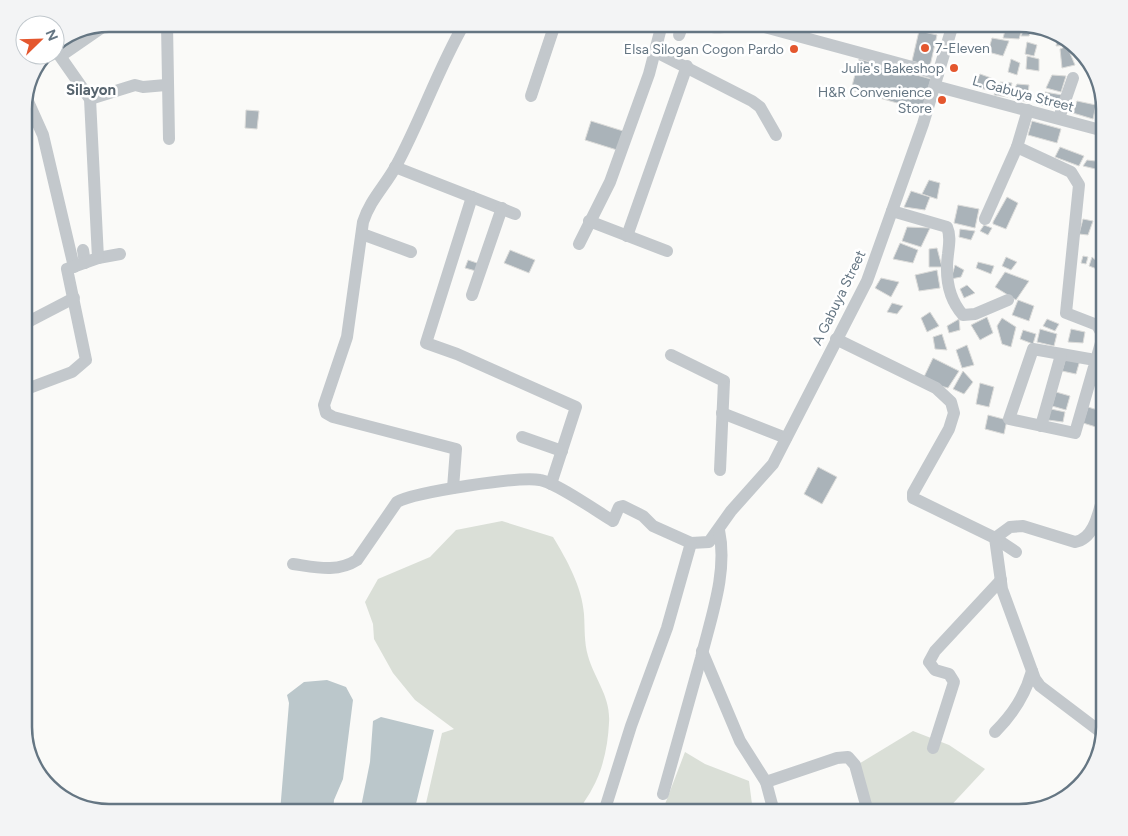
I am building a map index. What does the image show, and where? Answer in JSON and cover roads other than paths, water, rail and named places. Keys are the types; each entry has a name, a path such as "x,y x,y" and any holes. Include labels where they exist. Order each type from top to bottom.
{"street":[{"path":"167,33 166,85 169,139"},
{"path":"454,488 456,449 333,418 326,413 324,405 347,337 363,222 372,199 395,168 460,33"},
{"path":"531,96 552,33"},
{"path":"579,244 610,182 656,52 660,33"},
{"name":"L. Gabuya Street","path":"794,33 1028,110 1096,129"},
{"name":"A Gabuya Street","path":"691,543 709,542 731,511 773,464 867,281 936,80 949,33"},
{"path":"65,48 85,37"},
{"path":"656,52 687,66 752,101 760,107 776,135"},
{"path":"65,62 90,99 98,258"},
{"path":"627,236 687,66"},
{"path":"1059,118 1073,78"},
{"path":"90,99 135,85 143,88 166,85"},
{"path":"985,219 1017,147 1028,110"},
{"path":"33,113 43,135 80,260"},
{"path":"1017,147 1071,172 1079,185 1066,308 1069,316 1096,325"},
{"path":"395,168 515,214"},
{"path":"472,197 426,344 457,354 576,407 551,484"},
{"path":"472,295 502,208"},
{"path":"892,211 947,227 950,237 947,279 954,301 963,315 975,314 1008,300"},
{"path":"589,221 667,251"},
{"path":"362,234 411,252"},
{"path":"33,387 72,372 86,360 67,269 80,260 120,254"},
{"path":"33,319 74,298"},
{"path":"836,339 936,388 951,402 954,413 949,429 912,493 913,498 994,538 1016,552"},
{"path":"1095,360 1032,349 1008,418 1071,434 1076,432 1096,357"},
{"path":"671,355 724,381 720,470"},
{"path":"1041,426 1061,355"},
{"path":"722,413 786,438"},
{"path":"522,437 562,450"},
{"path":"293,564 336,569 348,566 357,560 398,502 418,494 454,488 532,480 551,484 614,521 619,507 623,506 643,516 653,526 691,543 667,628 607,804"},
{"path":"994,538 1010,527 1023,526 1075,542 1082,541 1090,534 1096,516"},
{"path":"662,794 702,651 721,573 723,546 719,530"},
{"path":"994,538 1001,580 1012,620 1032,671 1040,686 1096,726"},
{"path":"932,748 954,682 949,674 935,670 929,662 935,651 1001,580"},
{"path":"702,651 740,741 766,782 772,804"},
{"path":"995,732 1017,706 1027,689 1032,671"},
{"path":"766,782 837,758 848,757 855,764 866,804"}],"place":[{"name":"7-Eleven","path":"925,48"},
{"name":"Elsa Silogan Cogon Pardo","path":"794,49"},
{"name":"Julie's Bakeshop","path":"954,68"},
{"name":"H&R Convenience Store","path":"942,100"}],"district":[{"name":"Silayon","path":"91,90"}]}
